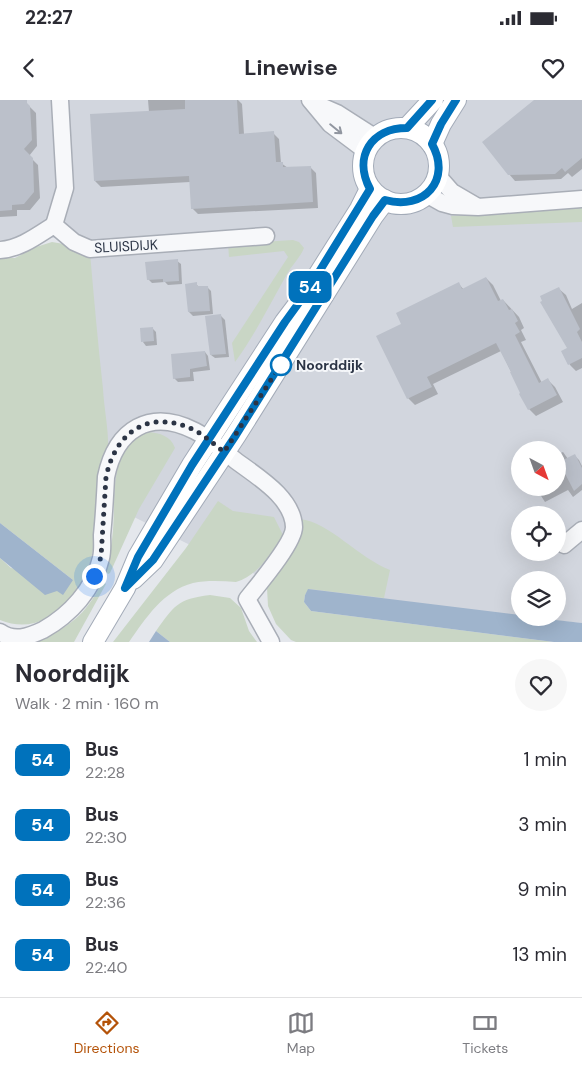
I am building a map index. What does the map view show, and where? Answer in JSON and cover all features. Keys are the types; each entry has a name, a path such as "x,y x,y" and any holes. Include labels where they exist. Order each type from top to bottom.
{"main road":[{"path":"407,128 433,100"},
{"path":"432,144 441,124 456,100"},
{"path":"396,128 407,128 425,136 432,144 438,162 438,176 426,194 417,200 407,203 396,203 378,194 366,180 363,170 371,144 385,132 396,128"},
{"path":"93,642 125,588 138,557 208,440 285,322 378,194"},
{"path":"125,588 153,560 224,452 373,216 378,194"}],"street":[{"path":"0,250 6,250 25,243 54,225 65,188 60,100"},
{"path":"310,101 330,124 371,144"},
{"path":"438,176 452,192 478,207"},
{"path":"426,194 442,203 453,206 478,207 582,199"},
{"name":"SLUISDIJK","path":"54,225 74,242 90,249 266,236"},
{"path":"0,632 16,639 33,635 52,625 66,614 82,597 94,576 101,557 108,466 124,437 149,422 160,422 177,424 197,432 260,477 288,508 294,526 289,543 247,599 271,642"},
{"path":"566,543 582,530"}],"shaded area":[{"path":"0,100 582,100 582,623 566,621 566,571 511,571 511,616 295,592 186,543 116,508 73,237 0,240"}],"green space":[{"path":"582,207 582,222 453,227 451,216"},
{"path":"293,240 299,242 304,248 235,362 232,343 288,257 284,251 229,257 228,244"},
{"path":"52,242 64,244 78,254 90,253 107,427 108,456 99,496 93,552 79,588 69,601 45,619 31,624 16,624 0,620 0,558 11,568 73,580 0,523 0,258 15,258 36,247"},
{"path":"148,432 164,436 171,441 175,448 139,509 108,574 106,572 113,535 115,488 120,460 126,448 135,439"},
{"path":"218,501 233,511 274,517 283,535 269,556 258,569 236,582 204,581 182,587 156,606 129,642 113,642 186,548"},
{"path":"300,519 311,522 333,533 367,557 390,570 384,598 309,589 305,595 304,602 311,611 554,642 296,642 291,640 276,624 268,606 267,588 295,547 301,534"},
{"path":"104,582 106,584 74,642 36,642 58,631 75,619 89,604"},
{"path":"210,595 230,598 241,608 249,631 257,642 170,642 156,631 177,605 190,599"}],"water":[{"path":"0,523 73,580 63,595 57,591 45,595 0,558"},
{"path":"308,589 511,614 511,626 566,626 566,621 582,623 582,642 554,642 311,611 304,602"},
{"path":"156,631 170,642 149,642"}],"building":[{"path":"0,100 27,100 30,106 32,140 24,149 33,158 34,192 24,204 12,205 12,210 0,211"},
{"path":"185,100 237,100 239,134 274,131 276,162 283,162 283,167 311,166 313,202 191,209 189,176 94,181 90,114 185,109"},
{"path":"534,100 582,100 582,158 565,172 562,168 555,174 508,175 482,142"},
{"path":"178,259 179,281 147,280 145,262"},
{"path":"486,277 498,301 503,299 509,310 512,309 518,321 515,323 520,332 515,335 539,383 548,378 557,395 528,410 496,343 427,377 432,387 407,399 376,336 401,324 396,313 459,282 462,289"},
{"path":"197,282 197,286 208,286 210,311 188,312 185,284"},
{"path":"559,287 580,329 577,332 582,342 582,358 568,365 561,351 567,348 540,302 542,301 540,296"},
{"path":"221,314 226,354 210,355 205,316"},
{"path":"153,327 154,341 141,342 140,328"},
{"path":"205,351 207,366 190,369 190,377 173,379 171,354"},
{"path":"575,454 582,468 582,484 574,491 566,476 566,458"}],"bus line":[{"name":"54","path":"432,100 407,128 396,128 385,132 370,144 363,161 363,170 370,189 360,208 192,465 138,557 125,588 153,560 236,435 373,216 385,200 407,203 417,200 432,188 438,176 438,162 432,144 441,124 456,100"}],"place":[{"name":"Noorddijk","path":"281,365"}],"route":[{"path":"94,576 101,557 108,466 124,437 149,422 177,424 197,432 224,452 282,363 281,365"}]}
